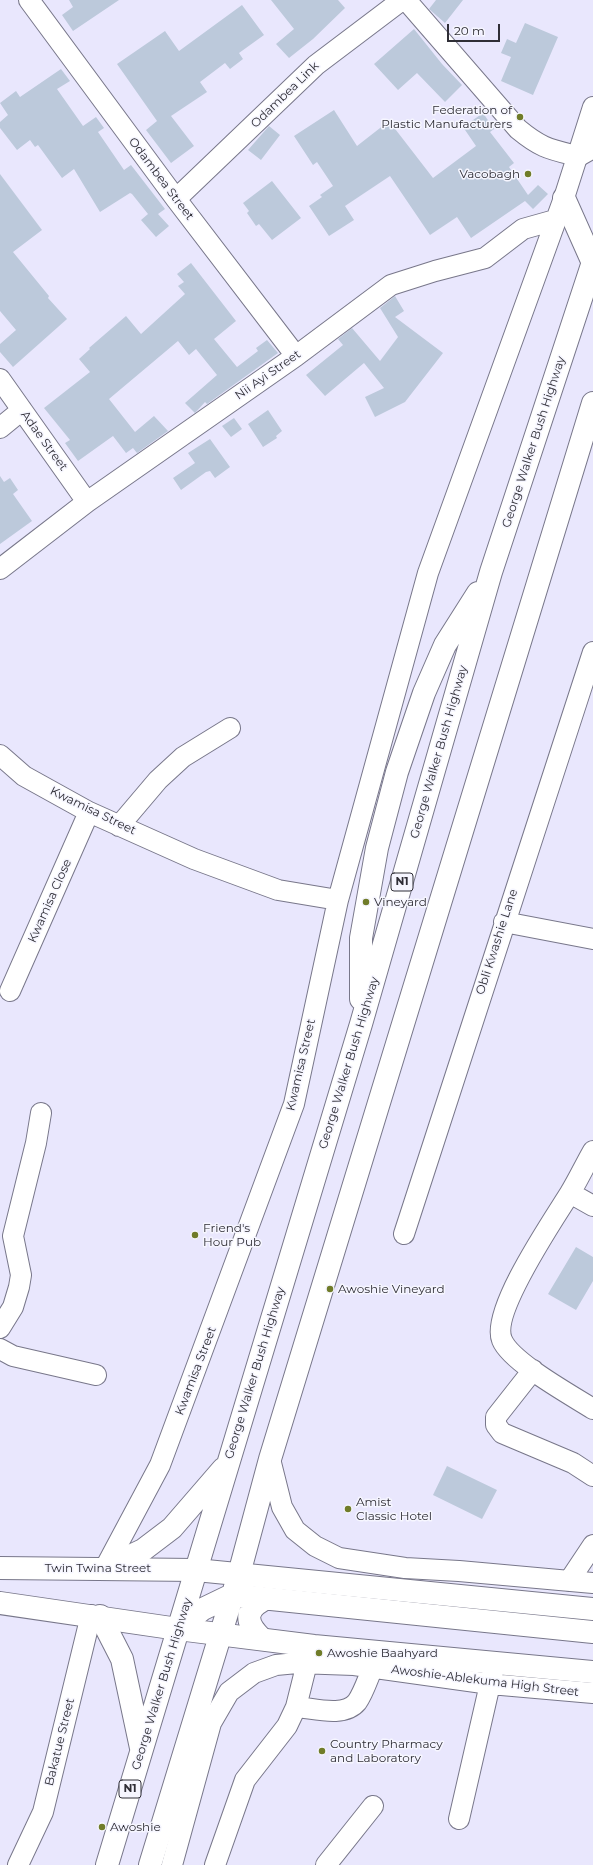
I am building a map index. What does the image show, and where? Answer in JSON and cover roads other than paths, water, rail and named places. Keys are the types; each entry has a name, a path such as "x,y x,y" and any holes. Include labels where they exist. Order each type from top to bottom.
{"main road":[{"path":"564,198 593,263"},
{"name":"George Walker Bush Highway","path":"107,1865 361,1024 491,572 593,263"},
{"path":"150,1865 239,1574 270,1459 593,403"},
{"path":"578,452 593,426"},
{"path":"361,1024 361,938 377,848 397,772 424,694 445,645 491,572"},
{"path":"105,1568 143,1550 172,1528 228,1462"},
{"name":"Twin Twina Street","path":"0,1568 196,1570 239,1574"},
{"path":"239,1574 593,1609"},
{"path":"0,1603 178,1629 203,1608 232,1595 593,1632"},
{"path":"261,1638 251,1628 249,1618 253,1609 258,1603 267,1598"},
{"path":"95,1616 122,1659 142,1751"},
{"name":"Awoshie-Ablekuma High Street","path":"178,1629 261,1638 493,1673 593,1672"}],"street":[{"name":"Odambea Street","path":"29,0 176,200 296,356"},
{"name":"Odambea Link","path":"176,200 316,65 402,0"},
{"path":"406,0 518,129 533,142 545,148 585,151"},
{"path":"338,900 428,573 555,220 585,151 593,107"},
{"name":"Nii Ayi Street","path":"0,569 87,502 296,356 391,285 435,271 485,258 523,229 555,220"},
{"name":"Adae Street","path":"0,379 87,502"},
{"path":"0,428 22,410"},
{"name":"Obli Kwashie Lane","path":"404,1234 504,922 593,652"},
{"path":"118,826 158,780 183,757 230,728"},
{"name":"Kwamisa Street","path":"0,755 24,776 89,812 194,859 278,890 338,900 294,1104 160,1465 105,1568"},
{"name":"Kwamisa Close","path":"10,991 89,812"},
{"path":"504,922 593,939"},
{"path":"0,1328 13,1307 19,1287 21,1275 13,1236 36,1143 41,1113"},
{"path":"593,1151 570,1193 548,1225 519,1278 501,1320 501,1340 516,1358 593,1409"},
{"path":"570,1193 593,1206"},
{"path":"0,1349 13,1356 96,1375"},
{"path":"533,1370 496,1417 496,1425 502,1433 574,1463 593,1476"},
{"path":"270,1459 282,1507 295,1530 315,1546 339,1558 405,1568 593,1583"},
{"path":"569,1581 593,1545"},
{"name":"Bakatue Street","path":"18,1865 43,1812 95,1616"},
{"path":"215,1865 245,1780 287,1726 296,1707 307,1663"},
{"name":"Awoshie-Ablekuma High Street","path":"172,1865 211,1723 229,1692 254,1673 276,1665 307,1663 493,1673 593,1693"},
{"path":"296,1707 339,1711 348,1708 356,1702 373,1667"},
{"path":"459,1819 493,1673"},
{"path":"326,1865 373,1806"}],"place":[{"name":"Federation of Plastic Manufacturers","path":"520,117"},
{"name":"Vacobagh","path":"528,174"},
{"name":"Vineyard","path":"366,902"},
{"name":"Friend's Hour Pub","path":"195,1235"},
{"name":"Awoshie Vineyard","path":"330,1289"},
{"name":"Amist Classic Hotel","path":"348,1509"},
{"name":"Awoshie Baahyard","path":"319,1653"},
{"name":"Country Pharmacy and Laboratory","path":"322,1751"},
{"name":"Awoshie","path":"102,1827"}]}
